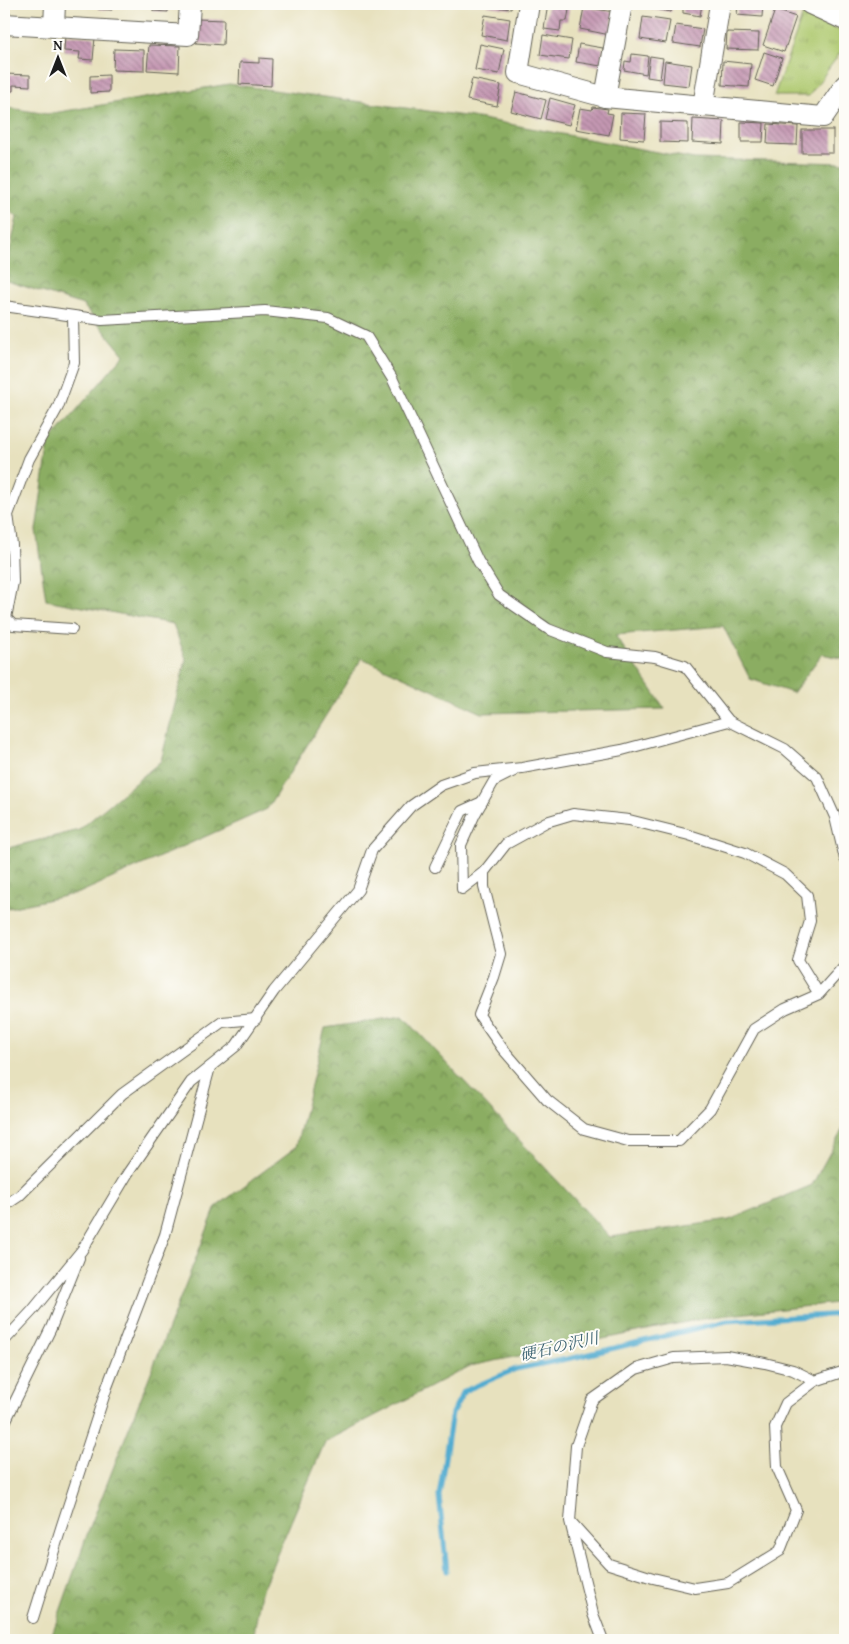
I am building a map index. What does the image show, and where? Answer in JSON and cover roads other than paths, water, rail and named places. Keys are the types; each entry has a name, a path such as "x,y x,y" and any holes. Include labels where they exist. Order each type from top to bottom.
{"street":[{"path":"54,26 56,4"},
{"path":"4,24 188,35 190,4"},
{"path":"529,4 518,73 605,97 823,117 845,85"},
{"path":"605,97 622,4"},
{"path":"703,106 720,4"},
{"path":"810,4 845,20"}],"lane":[{"path":"4,306 102,320 265,311 328,318 366,336 392,378 478,561 500,595 548,629 607,652 656,657 685,666 729,721 785,749 817,776 835,817 845,859"},
{"path":"72,628 13,625 6,618 13,582 12,545 8,515 29,459 58,407 74,363 74,316"},
{"path":"4,1341 32,1311 82,1250 128,1173 191,1082 236,1046 274,991 358,890 372,850 411,806 441,785 475,773 522,768 622,750 729,721"},
{"path":"522,768 494,781 482,802 461,845 462,889 484,872 506,844 546,822 573,814 629,820 690,835 745,853 785,874 807,895 810,921 798,960 819,994"},
{"path":"435,867 462,811 482,802"},
{"path":"484,872 484,887 500,954 494,977 479,1015 502,1048 546,1100 584,1129 628,1141 678,1141 710,1109 754,1029 785,1009 819,994 845,965"},
{"path":"4,1206 19,1196 122,1094 222,1022 256,1019"},
{"path":"33,1618 108,1387 165,1235 210,1067"},
{"path":"4,1424 51,1328 82,1250"},
{"path":"603,1640 593,1614 570,1521 576,1446 592,1400 636,1369 674,1358 726,1356 793,1370 815,1381"},
{"path":"570,1521 609,1564 653,1578 695,1588 728,1584 780,1550 796,1510 776,1467 776,1427 786,1403 815,1381 845,1371"}],"waterway":[{"name":"硬石の沢川","path":"447,1571 439,1496 452,1413 464,1391 516,1369 577,1357 727,1321 845,1314"}]}
